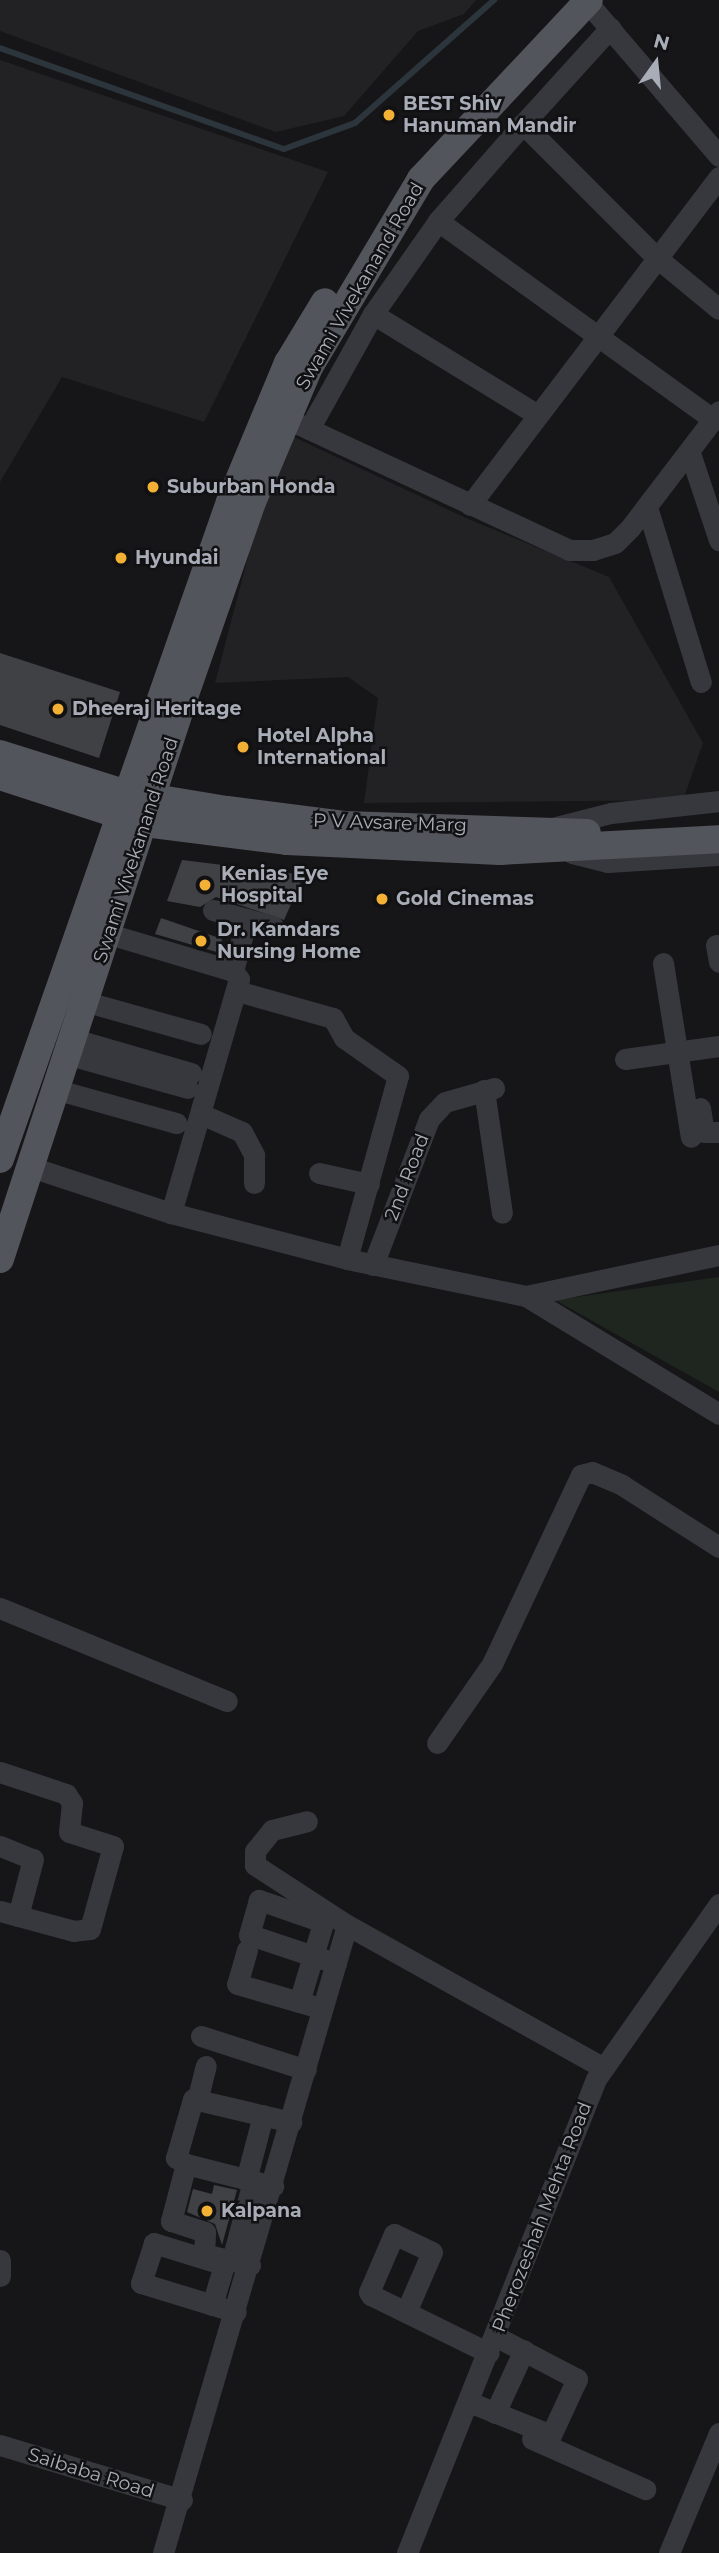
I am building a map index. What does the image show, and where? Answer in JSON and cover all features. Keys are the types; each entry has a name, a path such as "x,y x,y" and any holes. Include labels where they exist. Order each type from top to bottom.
{"main road":[{"name":"Swami Vivekanand Road","path":"0,1259 149,811 173,697 200,618 309,367 373,241 421,180 580,1"},
{"name":"Swami Vivekanand Road","path":"1,1155 120,804 173,697"},
{"path":"0,754 120,804"},
{"path":"0,776 120,804"},
{"name":"P V Avsare Marg","path":"120,804 149,811 344,825 387,836 559,836"},
{"path":"559,836 719,826"},
{"path":"559,836 719,839"}],"street":[{"path":"580,1 610,28 719,156"},
{"path":"438,221 716,415 690,453 615,543 593,550 569,550 287,420 373,314 438,221 610,28"},
{"path":"523,124 657,258 719,309"},
{"path":"470,505 719,177"},
{"path":"373,314 538,415"},
{"path":"690,453 719,540"},
{"path":"647,507 701,681"},
{"path":"559,836 611,813 719,801"},
{"name":"P V Avsare Marg","path":"559,836 608,862 719,855"},
{"path":"213,910 273,926"},
{"path":"171,1213 201,1114 235,981 247,919"},
{"path":"109,934 333,1018 344,1038 394,1069 398,1085 347,1259"},
{"path":"663,963 688,1053 703,1130 719,1132"},
{"path":"88,997 202,1030"},
{"path":"683,1004 691,1137"},
{"path":"625,1059 688,1053 719,1046"},
{"path":"72,1047 189,1081"},
{"path":"688,1053 719,1057"},
{"name":"2nd Road","path":"373,1265 429,1119 445,1102 489,1089 502,1213"},
{"path":"58,1090 176,1122"},
{"path":"201,1114 242,1132 254,1155 254,1183"},
{"path":"32,1167 171,1213 347,1259 526,1296 719,1414"},
{"path":"319,1173 369,1184"},
{"path":"526,1296 719,1255"},
{"path":"437,1743 492,1664 581,1475 592,1472 622,1485 719,1547"},
{"path":"0,1608 227,1701"},
{"path":"0,1772 66,1794 72,1803 69,1832 116,1837 90,1929 9,1913 33,1859 0,1846"},
{"path":"307,1821 272,1830 255,1851 255,1865 347,1924 604,2068"},
{"name":"Pherozeshah Mehta Road","path":"407,2553 604,2068 719,1904"},
{"path":"257,2182 291,2122 347,1924"},
{"path":"247,1950 237,1984 323,2009"},
{"path":"299,2002 313,1956 336,1963"},
{"path":"201,2036 306,2070"},
{"path":"198,2097 206,2066"},
{"path":"257,2182 186,2164 176,2158 192,2100 198,2097 291,2122"},
{"path":"163,2553 182,2500 236,2312 239,2266 257,2182 263,2115"},
{"path":"186,2164 171,2221 205,2232 202,2253 239,2266"},
{"path":"236,2312 142,2284 151,2245 239,2266"},
{"path":"0,2260 0,2276"},
{"path":"212,2305 239,2266"},
{"path":"406,2312 492,2345 524,2350 577,2376 554,2434 468,2406"},
{"path":"495,2413 524,2350"},
{"path":"468,2406 645,2489"},
{"path":"669,2553 719,2433"},
{"name":"Saibaba Road","path":"0,2445 182,2500"}],"shaded area":[{"path":"0,0 476,0 464,14 418,31 344,116 276,132 0,31"},
{"path":"0,60 328,172 204,422 62,377 0,482"},
{"path":"281,431 468,519 609,577 703,743 683,800 364,803 378,698 348,677 215,683"},
{"path":"719,1277 719,1392 555,1300"}],"building":[{"name":"Dheeraj Heritage","path":"0,653 120,692 99,758 0,725"},
{"path":"182,860 304,875 284,920 216,897 200,907 167,901"},
{"path":"161,918 222,939 220,953 155,934"},
{"path":"214,2185 237,2190 222,2245 215,2224 187,2212 193,2189 212,2194"}],"waterway":[{"path":"0,48 284,149 355,123 494,0"}],"place":[{"name":"BEST Shiv Hanuman Mandir","path":"389,115"},
{"name":"Suburban Honda","path":"153,487"},
{"name":"Hyundai","path":"121,558"},
{"name":"Dheeraj Heritage","path":"58,709"},
{"name":"Hotel Alpha International","path":"243,747"},
{"name":"Kenias Eye Hospital","path":"205,885"},
{"name":"Gold Cinemas","path":"382,899"},
{"name":"Dr. Kamdars Nursing Home","path":"201,941"},
{"name":"Kalpana","path":"207,2211"}]}
